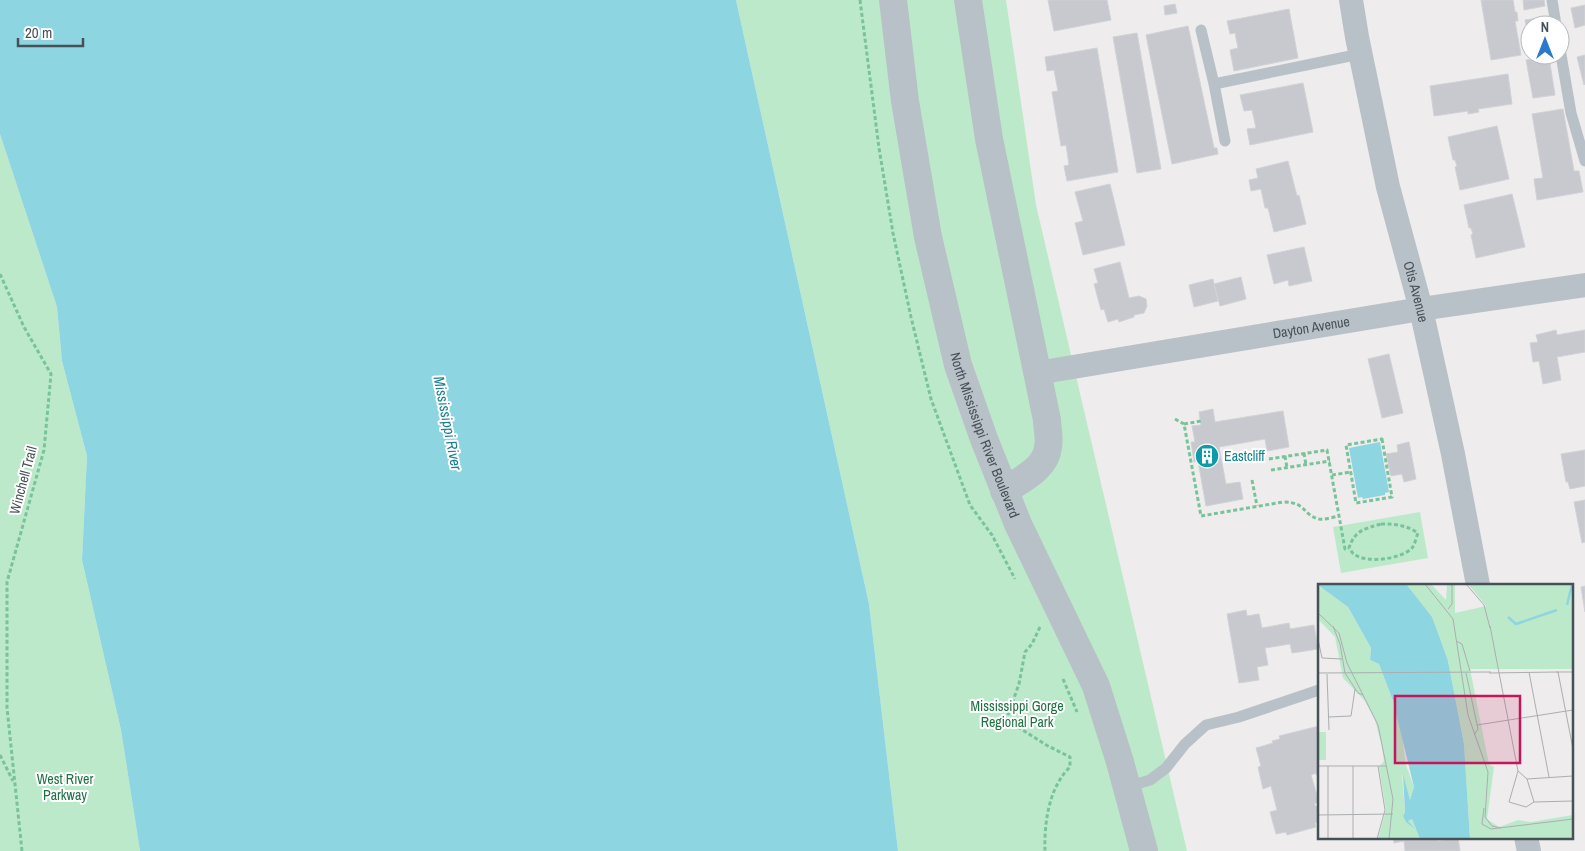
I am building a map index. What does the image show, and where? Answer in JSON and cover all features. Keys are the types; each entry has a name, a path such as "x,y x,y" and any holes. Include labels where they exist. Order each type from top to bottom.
{"street":[{"name":"North Mississippi River Boulevard","path":"893,0 905,101 928,237 958,365 1004,491 1096,686 1144,851"},
{"path":"968,0 989,139 1047,420 1048,448 1045,459 1036,469 1004,491"},
{"name":"Otis Avenue","path":"1351,0 1360,54 1388,187 1421,309 1453,454 1478,584"},
{"name":"Dayton Avenue","path":"1037,372 1421,309 1585,285"},
{"path":"1526,838 1529,851"}],"lane":[{"path":"1552,0 1554,15"},
{"path":"1201,30 1225,141"},
{"path":"1214,84 1360,54"},
{"path":"1563,65 1571,113 1585,161"},
{"path":"1127,788 1150,780 1166,768 1185,744 1206,725 1239,717 1318,690"}],"path":[{"path":"860,0 879,148 893,233 931,399 970,504 992,535 1018,585"},
{"name":"Winchell Trail","path":"0,274 24,327 51,374 44,450 7,582 7,708 22,851"},
{"path":"1174,419 1184,424 1200,421"},
{"path":"1184,424 1201,516 1292,502 1300,505 1311,515 1320,519 1339,516"},
{"path":"1382,439 1392,497 1356,503 1350,472 1346,445 1382,439"},
{"path":"1269,459 1327,450 1345,549 1349,548 1355,555 1376,560 1401,555 1411,549 1416,542 1418,533 1402,525 1381,524 1356,533 1349,548"},
{"path":"1304,453 1306,465"},
{"path":"1285,456 1287,468"},
{"path":"1271,470 1330,462"},
{"path":"1332,475 1350,472"},
{"path":"1252,480 1257,506"},
{"path":"1044,634 1040,627 1032,644 1025,652 1019,684 1005,723 1013,724 1048,746 1070,757 1070,767 1062,774 1053,796 1046,822 1046,851"},
{"path":"1062,675 1079,719"},
{"path":"0,755 13,780 22,851"}],"green space":[{"name":"Mississippi Gorge Regional Park","path":"736,0 1006,0 1036,205 1187,851 898,851 869,604"},
{"name":"West River Parkway","path":"0,134 57,307 62,361 87,456 82,560 121,730 140,851 0,851"},
{"path":"1420,512 1428,558 1341,573 1333,527"}],"water":[{"name":"Mississippi River","path":"0,0 736,0 869,604 898,851 140,851 121,730 82,560 87,456 62,361 57,307 0,134"},
{"path":"1380,442 1389,492 1385,493 1385,495 1363,499 1362,497 1358,498 1349,448"}],"building":[{"path":"1048,0 1107,0 1111,20 1054,31"},
{"path":"1481,0 1513,0 1515,12 1517,12 1518,21 1515,21 1520,55 1491,60"},
{"path":"1523,0 1544,0 1545,6 1524,10"},
{"path":"1175,4 1177,13 1165,15 1164,6"},
{"path":"1585,5 1585,25 1575,28 1571,8"},
{"path":"1289,9 1298,58 1234,71 1230,50 1238,48 1235,33 1230,34 1227,21"},
{"path":"1188,26 1214,148 1217,148 1218,154 1172,164 1146,35"},
{"path":"1137,33 1161,169 1137,173 1113,37"},
{"path":"1097,48 1118,172 1067,181 1064,166 1069,165 1066,145 1061,146 1052,92 1058,91 1054,70 1047,71 1045,57"},
{"path":"1585,55 1585,84 1584,85 1577,57"},
{"path":"1527,65 1550,65 1555,95 1533,98"},
{"path":"1508,74 1512,104 1478,109 1479,112 1468,114 1468,111 1434,116 1430,86"},
{"path":"1303,83 1313,132 1250,145 1247,129 1256,128 1252,110 1244,111 1240,95"},
{"path":"1563,109 1574,171 1579,171 1583,192 1537,200 1534,179 1543,178 1532,114"},
{"path":"1497,126 1509,179 1460,190 1455,167 1457,166 1455,160 1453,160 1448,137"},
{"path":"1288,161 1306,224 1274,232 1268,208 1265,208 1261,189 1251,191 1249,180 1258,178 1256,169"},
{"path":"1110,184 1125,245 1083,255 1075,223 1083,221 1075,192"},
{"path":"1512,194 1525,247 1476,258 1471,235 1473,234 1471,228 1469,228 1464,205"},
{"path":"1304,247 1312,281 1289,286 1288,280 1274,284 1267,255"},
{"path":"1120,262 1129,298 1139,296 1146,299 1147,306 1144,313 1134,315 1134,317 1119,322 1118,319 1108,322 1104,309 1101,310 1094,284 1098,283 1094,269"},
{"path":"1241,277 1246,299 1220,306 1214,284"},
{"path":"1213,279 1218,301 1194,307 1189,285"},
{"path":"1556,330 1557,335 1585,330 1585,352 1557,357 1561,380 1543,384 1539,361 1533,362 1530,343 1538,342 1536,335"},
{"path":"1389,354 1403,413 1382,418 1368,359"},
{"name":"Eastcliff","path":"1213,409 1215,422 1283,411 1289,447 1267,451 1265,439 1219,447 1226,484 1240,482 1243,499 1206,506 1198,461 1194,462 1191,442 1195,442 1192,426 1201,425 1199,412"},
{"path":"1409,442 1416,479 1404,482 1402,474 1391,476 1386,454 1398,452 1397,445"},
{"path":"1585,450 1585,486 1570,489 1568,482 1566,482 1561,454"},
{"path":"1585,500 1585,542 1582,543 1574,502"},
{"path":"1585,586 1585,612 1581,587"},
{"path":"1246,610 1247,616 1259,614 1262,628 1289,623 1290,629 1314,625 1318,649 1292,653 1290,644 1265,648 1268,665 1257,667 1259,680 1239,683 1227,614"},
{"path":"1318,726 1318,774 1316,775 1316,773 1311,775 1318,799 1318,802 1314,804 1318,808 1318,822 1315,823 1316,827 1287,835 1286,832 1276,834 1270,812 1277,810 1271,786 1263,789 1258,767 1261,766 1256,748 1273,743 1272,741 1280,739 1279,736"},
{"path":"1393,838 1437,838 1438,841 1458,838 1460,851 1405,851 1404,841 1394,843"}],"place":[{"name":"Eastcliff","path":"1207,456"}]}
